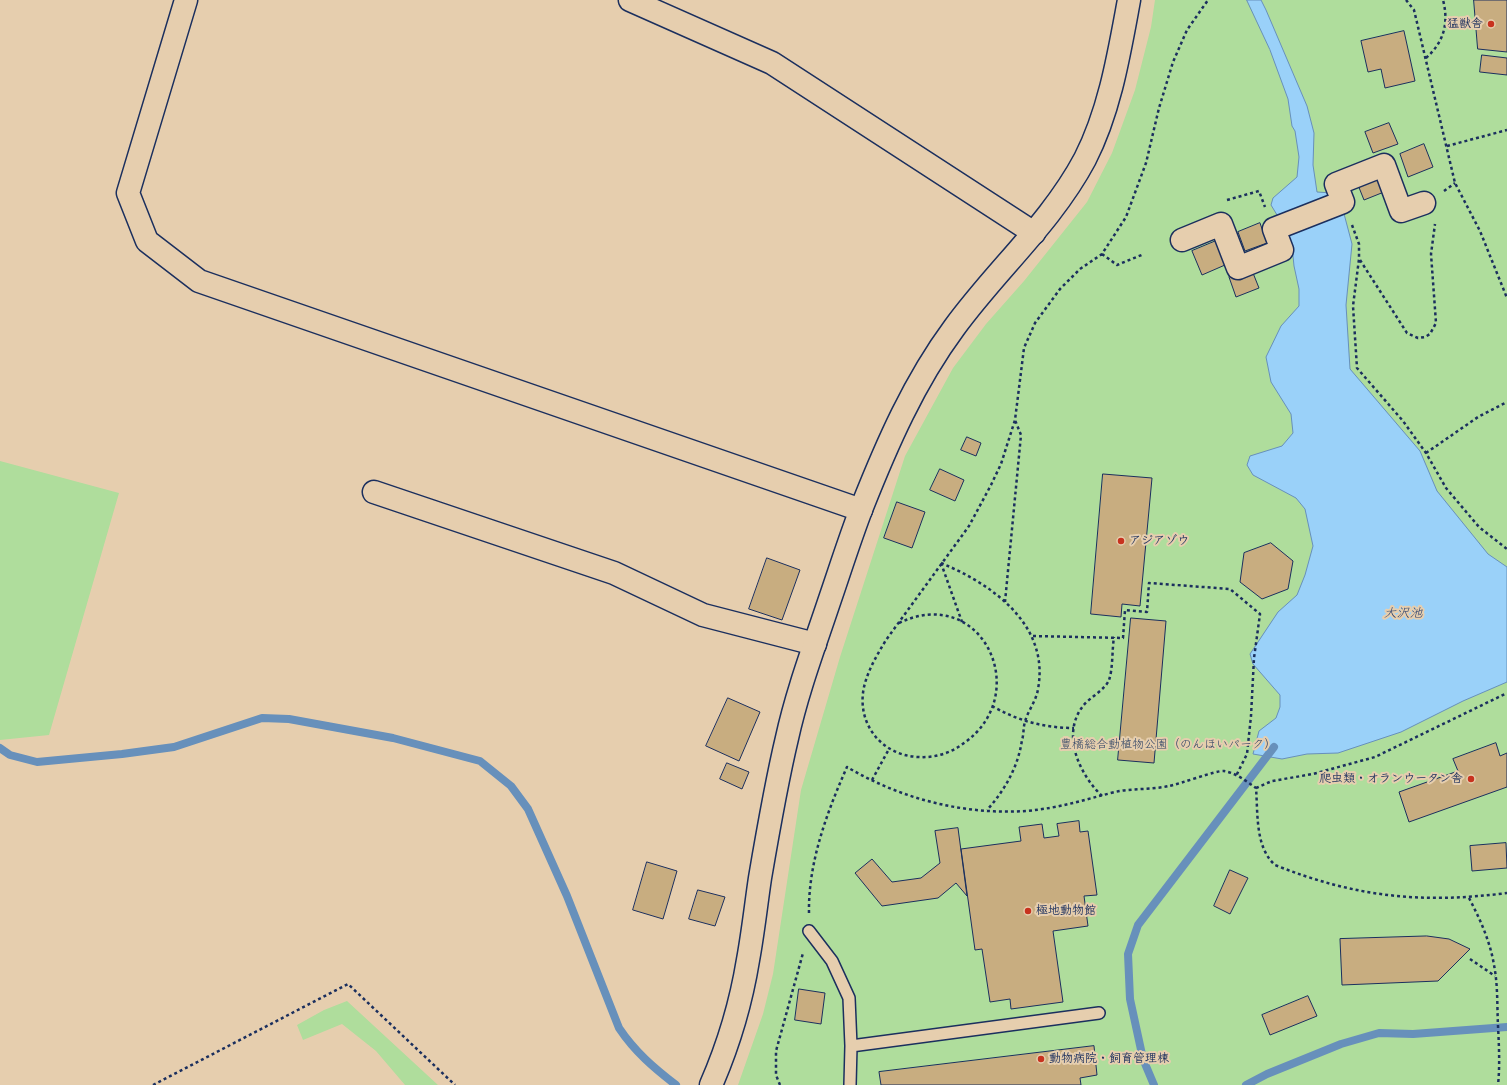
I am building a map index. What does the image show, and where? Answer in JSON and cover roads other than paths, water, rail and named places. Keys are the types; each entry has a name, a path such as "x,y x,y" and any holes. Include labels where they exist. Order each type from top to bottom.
{"street":[{"path":"186,0 128,193 147,240 199,281 861,510"},
{"path":"630,0 772,63 1034,233"},
{"path":"711,1085 729,1038 748,963 760,878 787,736 815,644 861,510 891,436 917,385 936,354 954,327 991,281 1034,233 1066,191 1085,159 1100,125 1115,74 1130,0"},
{"path":"1182,240 1221,224 1238,268 1282,250 1274,228 1343,202 1336,184 1384,165 1401,211 1424,203"},
{"path":"374,492 614,573 703,615 815,644"}],"lane":[{"path":"809,931 832,961 849,998 851,1046 850,1085"},
{"path":"851,1046 1099,1014"}],"water":[{"name":"大沢池","path":"1247,0 1261,0 1307,106 1314,133 1313,165 1317,192 1332,193 1343,210 1352,244 1346,305 1350,369 1420,451 1437,491 1488,554 1507,567 1507,682 1463,701 1401,732 1338,753 1307,754 1282,759 1253,754 1259,731 1276,718 1280,707 1280,695 1253,664 1250,654 1278,612 1297,595 1305,575 1313,546 1305,509 1296,498 1253,475 1247,465 1250,456 1282,446 1293,433 1291,414 1271,382 1266,357 1281,326 1299,306 1299,289 1294,266 1292,246 1288,233 1271,205 1273,198 1297,177 1299,157 1288,99 1270,50"}],"waterway":[{"path":"0,748 10,755 37,762 122,754 174,747 262,718 289,719 393,738 480,761 511,786 528,809 567,896 619,1028 645,1059 676,1085"},
{"path":"1154,1085 1143,1059 1130,999 1128,954 1138,925 1274,747"},
{"path":"1246,1085 1267,1074 1341,1044 1379,1033 1413,1034 1507,1027"}],"place":[{"name":"猛獣舎","path":"1491,24"},
{"name":"アジアゾウ","path":"1121,541"},
{"name":"爬虫類・オランウータン舎","path":"1471,779"},
{"name":"極地動物館","path":"1028,911"},
{"name":"動物病院・飼育管理棟","path":"1041,1059"}],"park label":[{"name":"豊橋総合動植物公園（のんほいパーク）","path":"1168,745"}]}
